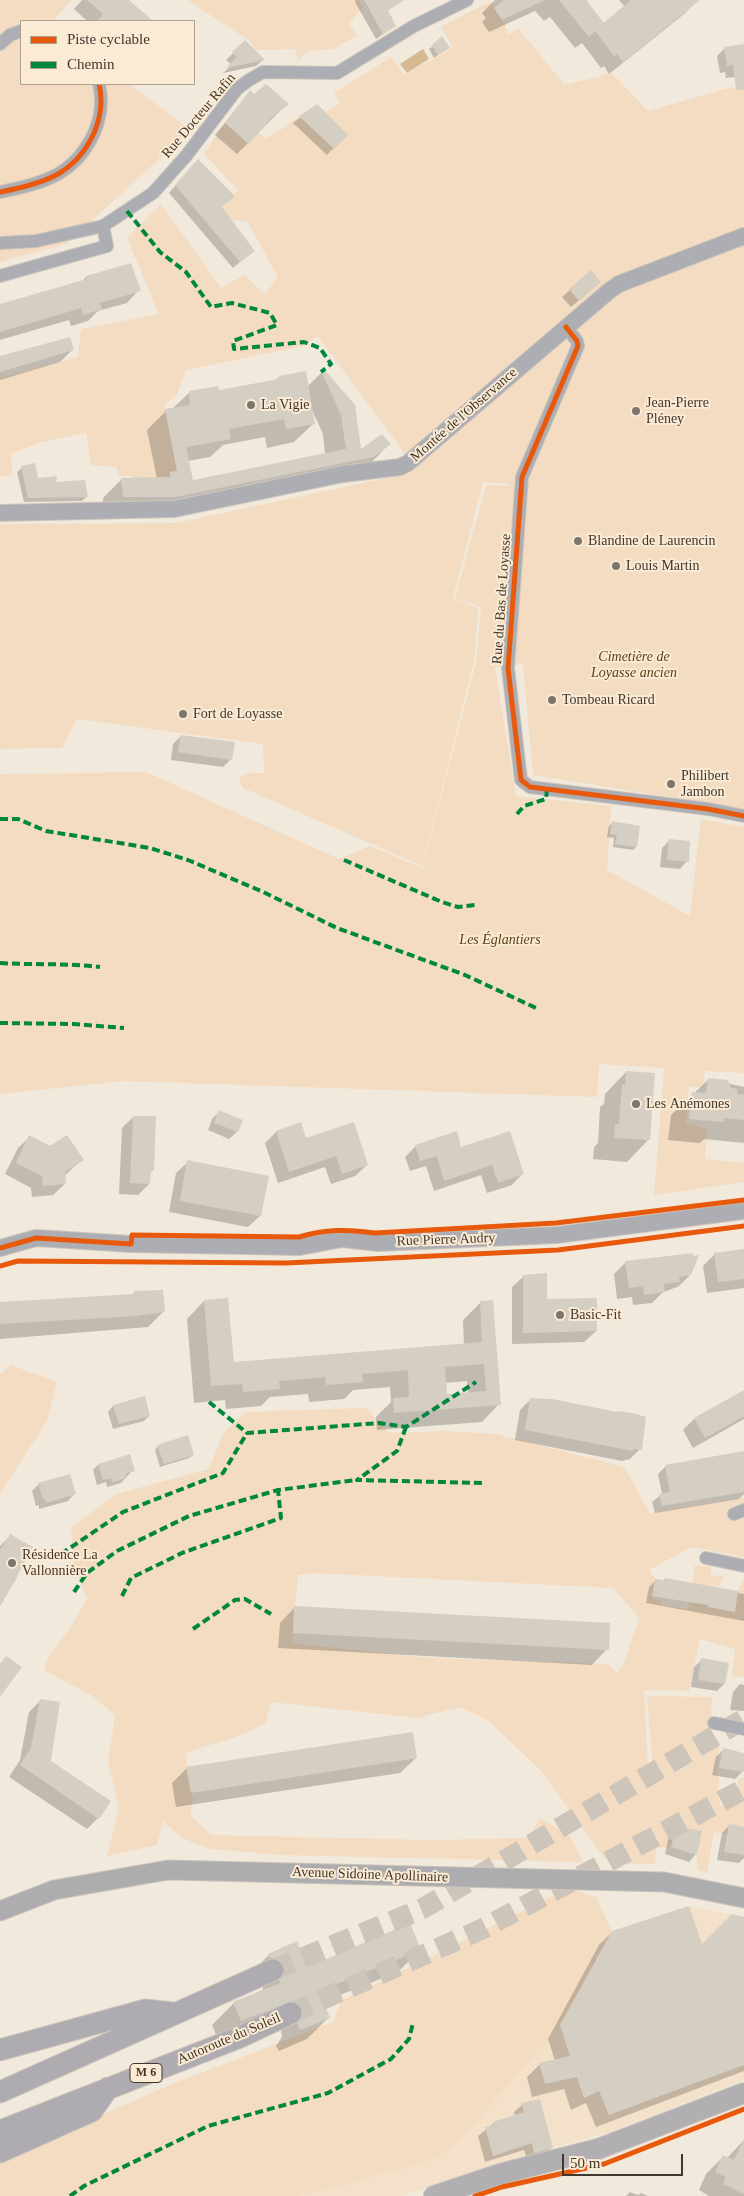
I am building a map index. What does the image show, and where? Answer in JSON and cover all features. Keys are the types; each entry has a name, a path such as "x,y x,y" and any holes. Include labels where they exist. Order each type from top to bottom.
{"highway":[{"path":"0,2092 273,1970"},
{"path":"0,2050 145,2010 175,2013"},
{"name":"Autoroute du Soleil","path":"0,2131 240,2036 291,2013"},
{"path":"0,2152 92,2111 108,2088"}],"main road":[{"name":"Avenue Sidoine Apollinaire","path":"0,1911 54,1890 168,1870 664,1882 744,1898"},
{"path":"434,2196 500,2174 598,2149 744,2093"}],"street":[{"name":"Rue Docteur Rafin","path":"0,243 36,240 103,226 153,193 186,156 237,90 249,80 263,72 337,73 414,26 467,0"},
{"path":"0,44 10,35 20,31"},
{"path":"0,192 29,186 52,178 76,161 87,147 100,113 102,95 99,85"},
{"path":"0,276 107,246 103,226"},
{"name":"Montée de l'Observance","path":"0,513 174,509 343,474 400,467 408,463 566,327 620,284 744,236"},
{"name":"Rue du Bas de Loyasse","path":"566,327 577,341 578,346 522,477 508,668 522,780 530,787 708,809 744,816"},
{"name":"Rue Pierre Audry","path":"0,1248 36,1238 131,1244 300,1247 342,1239 378,1243 557,1235 744,1211"},
{"path":"706,1558 744,1566"},
{"path":"714,1723 744,1729"}],"shaded area":[{"path":"423,49 429,59 407,73 400,64"},
{"path":"689,1906 744,1917 744,2080 607,2133 534,2153 402,2196 297,2196 327,2190 436,2159 464,2136 560,2025 612,1931"}],"green space":[{"path":"0,0 72,0 54,20 20,20 20,85 130,85 191,130 66,244 0,262"},
{"path":"187,0 358,0 363,7 349,24 358,35 333,49 308,51 298,60 295,49 255,50 250,41"},
{"path":"491,1 504,22 508,35 518,28 565,85 612,73 648,111 725,89 744,86 744,809 533,775 523,664 495,667 516,796 611,806 607,870 690,916 701,819 744,827 744,1073 705,1071 703,1087 689,1087 686,1123 707,1129 705,1159 744,1163 744,1182 654,1195 664,1068 599,1064 597,1097 123,1081 0,1094 0,774 146,772 339,859 370,846 422,868 476,663 481,607 455,598 486,485 508,486 508,484 483,482 453,598 478,608 474,662 422,866 243,788 239,781 243,775 264,773 263,744 77,719 62,748 0,749 0,524 176,523 400,475 414,466 318,336 304,346 186,370 176,396 164,405 177,471 170,472 170,480 133,485 132,476 119,476 116,467 91,465 86,433 42,442 11,454 12,475 0,477 0,378 78,357 81,329 159,314 127,238 161,204 221,288 244,275 265,294 278,277 247,221 233,221 222,207 238,190 204,154 225,123 249,144 258,133 266,138 299,116 322,114 340,103 334,93 391,57 404,75 453,48 441,27"},
{"path":"11,1365 57,1382 47,1421 0,1494 0,1374"},
{"path":"366,1408 389,1433 444,1431 496,1434 624,1467 650,1513 744,1498 744,1557 691,1547 649,1570 655,1579 652,1599 661,1601 661,1605 688,1609 695,1565 711,1567 711,1575 723,1576 720,1586 712,1585 708,1607 734,1612 738,1591 744,1578 744,1677 732,1676 735,1649 700,1639 689,1691 644,1690 649,1785 654,1781 647,1696 712,1697 710,1743 719,1746 717,1775 719,1776 718,1793 720,1805 733,1807 739,1778 744,1778 744,1827 729,1825 727,1834 714,1832 707,1873 698,1870 697,1855 702,1831 676,1826 671,1847 656,1848 655,1864 618,1864 605,1859 541,1771 489,1721 460,1707 417,1718 271,1702 265,1724 233,1738 185,1753 193,1800 190,1815 211,1835 432,1840 528,1838 540,1818 570,1836 583,1862 281,1855 210,1849 182,1838 163,1821 157,1845 107,1856 119,1807 108,1762 115,1715 91,1695 45,1671 46,1661 72,1625 87,1599 74,1567 71,1527 116,1494 209,1469 223,1434 245,1412","holes":["314,1573 613,1588 639,1618 624,1664 617,1673 609,1664 431,1658 292,1643 298,1575"]},
{"path":"567,1889 596,1897 612,1931 560,2025 464,2136 436,2159 327,2190 297,2196 0,2196 0,2159 170,2085 333,2022 341,2001"}],"building":[{"path":"87,0 129,0 152,20 98,20 103,14"},
{"path":"364,0 404,0 388,10 396,26 383,34"},
{"path":"504,0 545,0 502,20 494,8"},
{"path":"559,0 586,0 604,23 631,0 700,0 623,62 617,54 614,56 595,31 589,37"},
{"path":"442,36 450,48 438,55 432,45"},
{"path":"245,40 265,60 226,68 237,57 232,52"},
{"path":"744,44 744,89 736,90 733,65 727,66 724,47"},
{"path":"266,84 289,104 271,118 249,144 225,123 250,90 254,94"},
{"path":"317,104 348,135 334,149 299,116"},
{"path":"198,159 235,196 222,207 255,251 240,262 175,185"},
{"path":"131,263 141,291 100,303 102,309 83,315 81,308 0,332 0,304 87,279 86,276"},
{"path":"591,270 601,282 579,301 569,289"},
{"path":"70,337 74,350 0,372 0,356"},
{"path":"324,369 355,405 361,449 382,434 391,444 373,457 175,497 123,497 121,478 170,477 170,472 177,471 165,409 190,405 189,391 218,386 219,390 279,379 279,376 306,371 315,424 286,429 284,419 229,429 231,439 186,447 193,480 346,449 341,415 321,371"},
{"path":"35,463 38,478 57,476 56,482 85,480 88,497 28,498 21,466"},
{"path":"181,735 235,742 232,760 178,752"},
{"path":"612,821 640,826 637,847 615,844 617,835 610,834"},
{"path":"669,839 690,841 689,862 667,860"},
{"name":"Les Anémones","path":"626,1071 655,1073 650,1140 614,1138 615,1124 619,1124 622,1084 625,1085"},
{"path":"708,1078 728,1080 731,1088 737,1089 737,1094 744,1095 744,1120 724,1118 723,1122 689,1119 692,1092 706,1093"},
{"path":"219,1110 243,1120 238,1132 214,1123"},
{"path":"133,1116 156,1116 154,1170 151,1171 150,1184 130,1183"},
{"path":"301,1122 306,1138 354,1122 368,1165 342,1174 336,1156 289,1172 276,1131"},
{"path":"457,1131 461,1147 510,1131 524,1174 498,1183 492,1165 444,1181 437,1156 420,1161 415,1145"},
{"path":"29,1135 50,1146 67,1135 84,1160 65,1172 66,1184 43,1186 42,1176 16,1163"},
{"path":"187,1160 269,1176 261,1216 180,1201"},
{"path":"744,1249 744,1279 718,1282 714,1253"},
{"path":"693,1253 693,1256 699,1255 691,1275 679,1277 680,1282 664,1284 665,1292 644,1295 643,1286 629,1288 625,1261"},
{"name":"Basic-Fit","path":"547,1273 547,1299 597,1298 597,1331 523,1333 523,1275"},
{"path":"163,1290 165,1312 136,1316 0,1324 0,1302 134,1294 134,1291"},
{"path":"228,1298 234,1362 482,1342 480,1301 493,1300 501,1405 394,1413 393,1398 409,1397 408,1370 362,1374 363,1382 326,1385 325,1377 279,1381 280,1389 243,1392 242,1384 211,1386 204,1300","holes":["484,1364 486,1391 447,1394 445,1367"]},
{"path":"744,1390 744,1416 705,1438 694,1418"},
{"path":"145,1396 150,1416 119,1424 113,1405"},
{"path":"530,1398 552,1399 646,1417 642,1450 633,1449 633,1451 525,1430"},
{"path":"188,1435 194,1455 164,1464 157,1445"},
{"path":"744,1451 744,1492 662,1506 659,1494 670,1492 665,1465"},
{"path":"130,1454 135,1471 126,1473 127,1478 112,1482 111,1478 103,1480 98,1464"},
{"path":"70,1474 76,1494 46,1503 45,1499 43,1500 38,1483"},
{"name":"Résidence La Vallonnière","path":"10,1534 33,1547 0,1607 0,1550"},
{"path":"665,1578 738,1591 735,1612 708,1607 708,1605 652,1596 655,1579 664,1580"},
{"path":"294,1606 610,1623 609,1650 293,1633"},
{"path":"6,1656 22,1667 0,1697 0,1664"},
{"path":"701,1658 729,1663 725,1684 698,1680"},
{"path":"40,1699 60,1702 51,1761 111,1801 99,1819 20,1765 31,1748"},
{"path":"413,1732 417,1758 191,1793 186,1767"},
{"path":"723,1748 744,1753 744,1772 719,1768"},
{"path":"729,1824 744,1827 744,1855 724,1852"},
{"path":"676,1826 702,1831 697,1855 671,1847"},
{"path":"689,1906 702,1944 732,1914 744,1917 744,2065 609,2115 599,2091 584,2098 577,2077 545,2084 539,2063 570,2056 560,2025 612,1931"},
{"path":"410,1923 421,1950 319,1991 330,2018 300,2030 297,2023 303,2015 302,2008 298,2003 292,2001 241,2021 233,2002 280,1983 279,1980 283,1977 284,1964 280,1960 270,1958 268,1954 297,1941 308,1967"},
{"path":"540,2099 553,2148 534,2153 532,2143 493,2156 485,2127 494,2125 493,2122 524,2112 521,2103"},
{"path":"744,2139 744,2194 723,2184 726,2177 715,2172 723,2155 734,2160"}],"tunnel":[{"path":"273,1970 422,1909 744,1719"},
{"path":"291,2013 480,1930 744,1789"}],"marked path":[{"path":"127,211 160,252 186,272 211,307 232,303 270,313 277,325 233,341 234,349 304,342 320,348 331,364 321,372"},
{"path":"517,814 524,806 546,799 547,789"},
{"path":"0,819 18,819 46,831 150,848 188,860 261,891 337,928 465,975 536,1008"},
{"path":"344,860 442,902 458,907 475,905"},
{"path":"0,963 100,967"},
{"path":"0,1023 74,1024 124,1028"},
{"path":"209,1402 247,1433 379,1423 406,1427 476,1382"},
{"path":"406,1427 397,1451 357,1480 484,1483"},
{"path":"61,1554 123,1512 223,1473 247,1433"},
{"path":"74,1592 87,1573 117,1551 189,1516 278,1490 357,1480"},
{"path":"122,1596 131,1578 182,1553 281,1518 278,1490"},
{"path":"193,1629 235,1600 245,1599 271,1614"},
{"path":"70,2196 84,2186 208,2126 328,2093 391,2059 409,2039 413,2023"}],"cycle path":[{"path":"0,192 43,181 67,168 77,159 94,133 98,121 101,109 99,85"},
{"path":"566,327 577,341 578,346 522,477 508,668 521,780 530,787 708,809 744,816"},
{"path":"0,1248 36,1238 131,1244 132,1235 299,1237 337,1230 375,1233 556,1223 744,1200"},
{"path":"0,1266 18,1261 286,1263 558,1250 744,1226"},
{"path":"475,2196 502,2187 604,2164 744,2109"}],"place":[{"name":"La Vigie","path":"251,405"},
{"name":"Jean-Pierre Pléney","path":"636,411"},
{"name":"Blandine de Laurencin","path":"578,541"},
{"name":"Louis Martin","path":"616,566"},
{"name":"Tombeau Ricard","path":"552,700"},
{"name":"Fort de Loyasse","path":"183,714"},
{"name":"Philibert Jambon","path":"671,784"},
{"name":"Les Anémones","path":"636,1104"},
{"name":"Basic-Fit","path":"560,1315"},
{"name":"Résidence La Vallonnière","path":"12,1563"}],"park label":[{"name":"Cimetière de Loyasse ancien","path":"634,666"},
{"name":"Les Églantiers","path":"500,940"}]}
